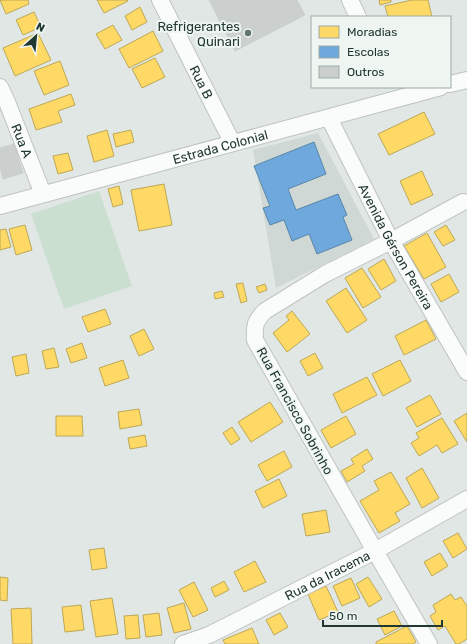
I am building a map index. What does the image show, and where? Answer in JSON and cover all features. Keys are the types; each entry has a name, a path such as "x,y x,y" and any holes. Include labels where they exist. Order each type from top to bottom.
{"street":[{"name":"Rua B","path":"160,0 232,142"},
{"path":"350,0 358,16"},
{"path":"451,84 467,80"},
{"name":"Rua A","path":"0,87 43,194"},
{"name":"Estrada Colonial","path":"0,206 232,142 329,118 394,93 433,88"},
{"name":"Avenida Gérson Pereira","path":"329,118 392,241 467,372"},
{"name":"Rua Francisco Sobrinho","path":"429,644 374,551 255,340 254,329 257,318 265,311 325,274 392,241 463,202"},
{"name":"Rua da Iracema","path":"183,644 211,639 467,499"}],"shaded area":[{"path":"318,133 374,239 276,288 253,150"}],"green space":[{"path":"99,191 132,286 64,309 31,214"}],"building: Moradias":[{"path":"0,0 28,0 29,4 6,14"},
{"path":"97,0 127,0 128,1 104,13"},
{"path":"379,0 391,0 391,2 380,5"},
{"path":"412,0 428,0 432,16 388,16 385,6"},
{"path":"140,7 147,22 132,30 125,16"},
{"path":"34,12 41,27 23,35 16,20"},
{"path":"113,25 122,40 105,49 96,34"},
{"path":"153,31 163,51 129,68 119,49"},
{"path":"38,33 51,60 15,76 3,48"},
{"path":"155,58 165,77 142,88 132,69"},
{"path":"60,61 69,85 44,95 34,71"},
{"path":"71,94 75,105 58,111 62,122 36,130 29,109"},
{"path":"424,112 435,134 389,155 378,134"},
{"path":"107,130 114,156 94,162 87,136"},
{"path":"131,130 134,142 116,147 113,134"},
{"path":"68,153 73,170 58,174 53,156"},
{"path":"422,171 433,195 411,205 400,181"},
{"path":"164,184 172,225 139,231 131,190"},
{"path":"119,186 123,204 113,207 108,189"},
{"path":"25,225 32,250 16,255 9,229"},
{"path":"446,225 455,240 443,246 434,232"},
{"path":"6,229 11,247 0,250 0,230"},
{"path":"427,233 446,267 424,279 404,246"},
{"path":"384,259 396,281 381,290 368,269"},
{"path":"362,268 381,297 363,308 345,278"},
{"path":"449,274 459,292 441,302 431,284"},
{"path":"243,283 247,301 241,303 236,284"},
{"path":"265,284 267,290 259,293 256,287"},
{"path":"346,288 367,320 347,333 326,301"},
{"path":"222,291 224,297 215,299 214,293"},
{"path":"105,309 111,324 88,332 82,317"},
{"path":"292,311 310,334 287,352 273,333 289,320 286,316"},
{"path":"426,320 436,339 404,355 395,336"},
{"path":"144,329 154,349 139,356 130,336"},
{"path":"82,343 87,358 71,363 66,349"},
{"path":"54,348 59,367 46,369 42,351"},
{"path":"315,353 323,368 308,376 300,361"},
{"path":"26,354 29,373 16,376 12,357"},
{"path":"123,360 129,378 105,386 99,368"},
{"path":"400,360 411,381 383,396 372,374"},
{"path":"367,377 377,395 342,413 333,394"},
{"path":"430,395 441,414 417,427 406,408"},
{"path":"270,402 283,422 251,442 238,422"},
{"path":"139,409 142,425 120,429 118,412"},
{"path":"467,413 467,442 454,421"},
{"path":"56,416 82,416 83,436 56,436"},
{"path":"346,416 356,434 331,448 321,430"},
{"path":"442,418 458,444 442,453 437,445 419,456 411,443 419,438 416,433"},
{"path":"232,427 240,439 231,445 223,433"},
{"path":"145,435 147,446 130,449 128,438"},
{"path":"367,449 373,459 362,466 365,471 347,482 341,471 354,464 351,459"},
{"path":"284,451 292,467 267,481 258,465"},
{"path":"422,468 439,498 422,508 406,478"},
{"path":"391,472 410,504 395,513 400,521 379,533 360,501 379,490 374,481"},
{"path":"279,479 287,496 263,508 255,491"},
{"path":"326,510 330,532 306,536 302,514"},
{"path":"458,533 467,549 453,558 443,541"},
{"path":"104,548 107,568 92,570 89,550"},
{"path":"440,553 448,566 432,576 424,562"},
{"path":"255,561 266,582 244,592 234,572"},
{"path":"0,577 8,578 7,601 0,600"},
{"path":"368,577 382,599 369,607 356,584"},
{"path":"351,578 360,598 342,606 333,586"},
{"path":"224,581 229,590 215,597 211,588"},
{"path":"194,582 208,610 193,617 179,590"},
{"path":"326,586 338,612 319,620 308,594"},
{"path":"451,594 455,600 461,597 467,606 467,639 459,644 456,644 445,626 438,630 430,616 436,612 433,605"},
{"path":"112,598 118,634 96,637 90,601"},
{"path":"184,603 191,629 174,633 167,608"},
{"path":"81,605 84,630 65,632 62,607"},
{"path":"31,608 32,644 13,644 11,609"},
{"path":"394,611 402,626 385,635 377,619"},
{"path":"159,613 162,635 146,637 143,615"},
{"path":"280,613 288,627 274,635 266,620"},
{"path":"138,615 140,638 126,639 124,616"},
{"path":"407,626 416,642 413,644 376,644 376,642"},
{"path":"252,628 259,644 225,644 223,640"}],"building: Escolas":[{"path":"314,142 326,174 288,189 296,210 338,194 347,215 343,217 352,240 317,254 309,234 292,241 284,220 270,225 263,208 270,206 254,166"}],"building: Outros":[{"name":"Refrigerantes Quinari","path":"209,0 297,0 305,15 235,51"},
{"path":"14,144 23,173 3,179 0,167 0,148"}],"place":[{"name":"Refrigerantes Quinari","path":"248,33"}]}
